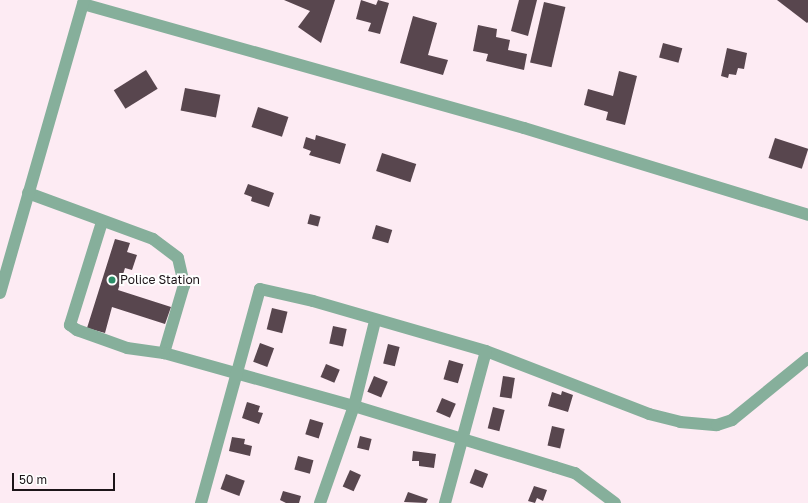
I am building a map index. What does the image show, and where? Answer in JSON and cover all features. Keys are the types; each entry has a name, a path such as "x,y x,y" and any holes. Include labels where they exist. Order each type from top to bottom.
{"street":[{"path":"0,293 83,2 524,128 808,215"},
{"path":"28,193 153,240 178,258 184,284 164,353"},
{"path":"102,222 70,325 77,330 127,348 164,353 354,406 463,438 575,474 615,503"},
{"path":"201,503 235,374 260,289 313,301 486,351 649,414 680,422 717,426 732,420 808,358"},
{"path":"320,503 354,406 375,320"},
{"path":"445,503 486,351"}],"building":[{"path":"284,0 335,0 321,43 298,27 310,11"},
{"path":"361,0 376,5 378,0 389,3 380,34 368,31 371,23 356,19"},
{"path":"519,0 537,0 528,36 511,31"},
{"path":"777,0 808,0 808,22 807,23"},
{"path":"544,2 565,7 551,67 530,62"},
{"path":"413,16 437,23 428,55 448,60 443,75 400,63"},
{"path":"478,25 497,29 496,37 510,40 508,50 527,54 524,70 486,61 488,54 473,51"},
{"path":"663,43 682,48 678,63 659,57"},
{"path":"727,48 747,53 744,69 738,68 736,75 729,74 728,78 721,76"},
{"path":"146,70 158,89 125,109 114,90"},
{"path":"619,71 637,76 625,125 606,120 608,112 584,105 588,89 613,96"},
{"path":"185,88 220,95 216,117 181,111"},
{"path":"258,107 288,117 282,137 252,127"},
{"path":"316,135 346,144 340,164 309,155 311,151 303,148 306,137 315,140"},
{"path":"775,138 808,149 802,169 769,158"},
{"path":"382,153 416,164 410,182 376,171"},
{"path":"248,184 274,193 269,207 251,201 252,197 244,194"},
{"path":"310,214 321,217 318,227 307,224"},
{"path":"376,225 392,230 388,243 372,238"},
{"name":"Police Station","path":"115,239 130,243 127,252 137,255 132,270 125,268 118,290 171,307 165,324 112,307 105,333 87,328"},
{"path":"272,308 288,312 282,333 267,329"},
{"path":"333,326 347,329 343,347 329,344"},
{"path":"260,343 274,348 267,367 253,362"},
{"path":"388,344 400,347 395,366 383,363"},
{"path":"449,360 463,364 458,383 443,379"},
{"path":"326,364 340,370 334,383 321,377"},
{"path":"374,376 388,382 381,398 367,392"},
{"path":"503,376 515,378 512,399 500,397"},
{"path":"562,391 573,395 568,412 548,406 552,392 561,395"},
{"path":"442,398 456,404 450,418 436,412"},
{"path":"247,402 260,406 258,412 263,413 259,424 242,418"},
{"path":"493,407 505,410 499,431 488,428"},
{"path":"310,419 323,423 319,438 305,434"},
{"path":"552,426 565,429 560,448 548,445"},
{"path":"360,436 372,439 369,451 357,448"},
{"path":"232,437 245,439 244,444 252,446 250,456 229,451"},
{"path":"413,451 436,454 434,468 419,466 419,461 412,461"},
{"path":"298,456 313,460 310,474 294,470"},
{"path":"475,469 488,474 483,488 470,483"},
{"path":"350,470 361,475 354,491 343,486"},
{"path":"226,474 245,481 239,496 221,489"},
{"path":"534,486 547,490 543,501 537,498 535,503 528,501"},
{"path":"283,491 301,496 299,503 286,503 280,500"},
{"path":"408,492 428,499 426,503 404,502"}],"place":[{"name":"Police Station","path":"112,280"}]}
